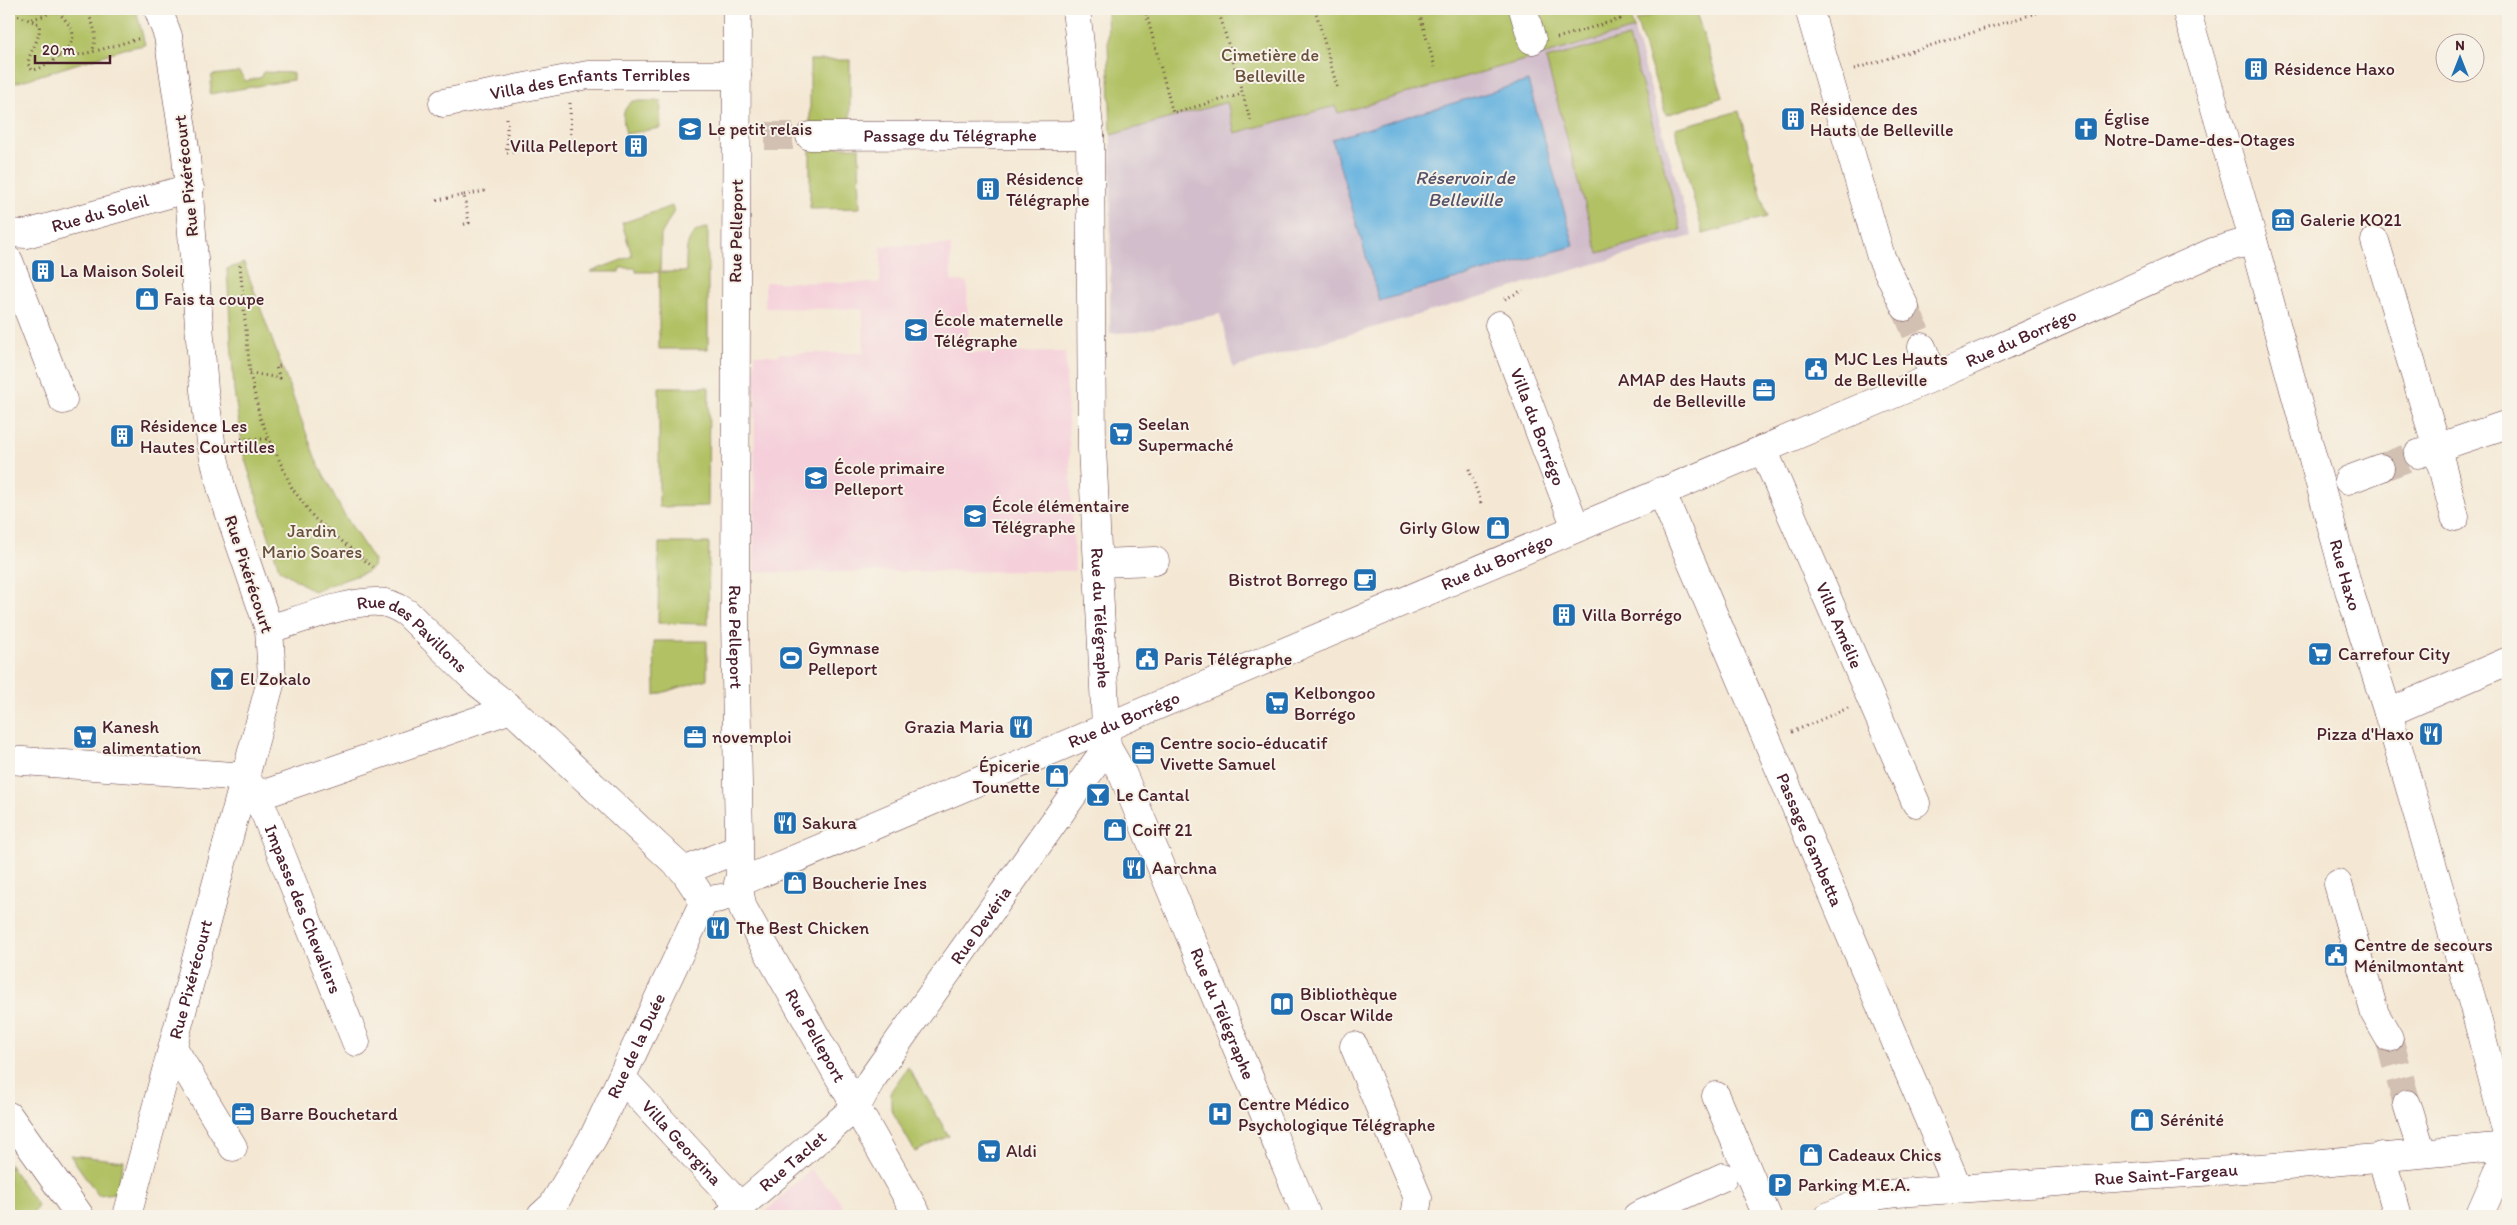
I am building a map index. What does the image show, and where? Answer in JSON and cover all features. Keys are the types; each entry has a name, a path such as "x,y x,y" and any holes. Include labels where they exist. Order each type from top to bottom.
{"street":[{"name":"Rue Pixérécourt","path":"134,1215 174,1049 251,785 272,677 269,629 222,491 212,448 204,390 190,188 168,36 158,9"},
{"name":"Rue Pelleport","path":"737,9 734,385 739,889 743,908 918,1216"},
{"name":"Rue du Télégraphe","path":"1076,9 1090,135 1092,448 1106,737 1307,1216"},
{"path":"1523,9 1532,40"},
{"path":"1809,9 1881,257 1905,307"},
{"name":"Rue Haxo","path":"2186,9 2253,240 2349,590 2388,713 2476,1014 2508,1139"},
{"name":"Villa des Enfants Terribles","path":"443,103 588,75 737,75"},
{"name":"Passage du Télégraphe","path":"810,136 1090,135"},
{"name":"Rue du Soleil","path":"9,232 26,234 190,188"},
{"name":"Rue du Borrégo","path":"739,889 1106,737 1661,491 1934,376 2213,252 2253,240"},
{"path":"2375,241 2427,451 2455,517"},
{"path":"9,261 63,400"},
{"name":"Villa du Borrégo","path":"1500,312 1576,528"},
{"path":"1922,347 1934,376"},
{"path":"2427,451 2508,424"},
{"name":"Villa Amélie","path":"1763,448 1916,803"},
{"path":"2348,480 2380,468"},
{"name":"Passage Gambetta","path":"1661,491 1958,1188"},
{"path":"1098,563 1155,561"},
{"name":"Rue des Pavillons","path":"269,629 355,604 378,602 396,606 407,613 478,683 512,709 684,871 704,901"},
{"path":"2388,713 2508,661"},
{"path":"9,760 251,785 270,792 512,709"},
{"name":"Rue Devéria","path":"856,1106 871,1080 1106,737"},
{"name":"Impasse des Chevaliers","path":"251,785 356,1042"},
{"path":"684,871 738,849"},
{"path":"2338,884 2375,1014 2389,1038"},
{"path":"704,901 739,889"},
{"name":"Rue de la Duée","path":"552,1212 594,1136 704,901"},
{"path":"1354,1046 1418,1198 1415,1216"},
{"path":"174,1049 233,1147"},
{"name":"Villa Georgina","path":"622,1078 735,1211"},
{"path":"1716,1096 1767,1216"},
{"path":"2407,1104 2422,1154"},
{"name":"Rue Taclet","path":"735,1211 856,1106"},
{"path":"9,1116 80,1216"},
{"name":"Rue Saint-Fargeau","path":"1829,1216 1876,1196 1958,1188 2288,1166 2381,1156 2508,1146"},
{"path":"2479,1216 2503,1181 2508,1150"},
{"path":"2381,1156 2398,1216"},
{"path":"1638,1216 1723,1177"}],"path":[{"path":"9,12 31,19 39,24 41,31 29,56 28,64 32,70 43,69 69,46 73,36 71,29 54,9 46,15 31,19"},
{"path":"87,9 96,28 93,50"},
{"path":"1145,9 1173,113 1242,94"},
{"path":"1218,9 1251,123"},
{"path":"1315,9 1338,90"},
{"path":"1418,9 1435,67"},
{"path":"1532,40 1546,42 1620,20 1616,9"},
{"path":"1830,76 2049,9"},
{"path":"58,56 74,57 143,37"},
{"path":"570,95 571,143 580,141"},
{"path":"506,110 506,153 515,152"},
{"path":"436,200 485,190"},
{"path":"461,225 469,223 464,195"},
{"path":"240,265 250,373 260,418 292,488 314,518 373,567"},
{"path":"1500,312 1523,290"},
{"path":"250,373 280,378 276,366 282,365"},
{"path":"230,445 241,439 269,438"},
{"path":"1469,469 1481,504"},
{"path":"1768,743 1870,698"}],"shaded area":[{"path":"1634,29 1692,236 1233,368 1220,314 1138,332 1110,333 1111,135 1227,102 1235,133 1336,106 1338,113"},
{"path":"951,245 951,281 967,282 969,353 1065,352 1075,571 754,572 755,354 779,356 779,353 864,353 863,309 765,308 765,282 878,283 880,282 881,246"},
{"path":"805,1164 834,1193 848,1216 761,1216 810,1170"}],"green space":[{"path":"9,9 136,9 145,45 124,49 9,85"},
{"name":"Cimetière de Belleville","path":"1117,9 1628,9 1634,29 1338,113 1335,106 1235,133 1227,102 1111,135 1107,12"},
{"path":"1673,9 1695,9 1723,97 1666,115 1636,20"},
{"path":"1629,37 1681,230 1598,253 1546,59"},
{"path":"810,60 850,60 850,124 810,124"},
{"path":"239,72 246,81 262,77 263,72 293,73 293,80 210,94 212,75"},
{"path":"633,101 661,101 660,128 626,134 623,120 624,112"},
{"path":"1739,111 1767,217 1703,234 1675,128"},
{"path":"810,147 859,147 860,208 810,209"},
{"path":"672,206 674,211 661,235 660,272 686,272 687,250 690,237 700,229 708,228 708,349 659,349 659,272 636,272 636,268 620,268 619,272 590,272 632,256 622,223"},
{"name":"Jardin Mario Soares","path":"244,263 315,457 342,511 374,561 373,567 367,572 313,591 279,569 244,456 234,391 227,269"},
{"path":"659,387 709,387 708,506 659,507"},
{"path":"659,543 709,543 708,624 658,623"},
{"path":"654,641 707,641 707,679 655,695"},
{"path":"908,1067 949,1136 915,1152 891,1109 891,1091"},
{"path":"70,1155 124,1161 115,1193 98,1195"},
{"path":"9,1164 38,1206 32,1216 9,1216"}],"water":[{"name":"Réservoir de Belleville","path":"1528,81 1574,246 1379,301 1332,139"}],"tunnel":[{"path":"765,136 810,136"},
{"path":"1905,307 1922,347"},
{"path":"2380,468 2418,454"},
{"path":"2389,1038 2407,1104"}],"place":[{"name":"Résidence Haxo","path":"2256,69"},
{"name":"Résidence des Hauts de Belleville","path":"1793,119"},
{"name":"Le petit relais","path":"690,129"},
{"name":"Église Notre-Dame-des-Otages","path":"2086,129"},
{"name":"Villa Pelleport","path":"636,146"},
{"name":"Résidence Télégraphe","path":"988,189"},
{"name":"Galerie KO21","path":"2283,220"},
{"name":"La Maison Soleil","path":"43,271"},
{"name":"Fais ta coupe","path":"147,299"},
{"name":"École maternelle Télégraphe","path":"916,330"},
{"name":"MJC Les Hauts de Belleville","path":"1816,369"},
{"name":"AMAP des Hauts de Belleville","path":"1764,390"},
{"name":"Seelan Supermaché","path":"1121,434"},
{"name":"Résidence Les Hautes Courtilles","path":"122,436"},
{"name":"École primaire Pelleport","path":"816,478"},
{"name":"École élémentaire Télégraphe","path":"975,516"},
{"name":"Girly Glow","path":"1498,528"},
{"name":"Bistrot Borrego","path":"1365,580"},
{"name":"Villa Borrégo","path":"1564,615"},
{"name":"Carrefour City","path":"2320,654"},
{"name":"Gymnase Pelleport","path":"791,658"},
{"name":"Paris Télégraphe","path":"1147,659"},
{"name":"El Zokalo","path":"222,679"},
{"name":"Kelbongoo Borrégo","path":"1277,703"},
{"name":"Grazia Maria","path":"1021,727"},
{"name":"Pizza d'Haxo","path":"2431,734"},
{"name":"Kanesh alimentation","path":"85,737"},
{"name":"novemploi","path":"695,737"},
{"name":"Centre socio-éducatif Vivette Samuel","path":"1143,753"},
{"name":"Épicerie Tounette","path":"1057,776"},
{"name":"Le Cantal","path":"1098,795"},
{"name":"Sakura","path":"785,823"},
{"name":"Coiff 21","path":"1115,830"},
{"name":"Aarchna","path":"1134,868"},
{"name":"Boucherie Ines","path":"795,883"},
{"name":"The Best Chicken","path":"718,928"},
{"name":"Centre de secours Ménilmontant","path":"2336,955"},
{"name":"Bibliothèque Oscar Wilde","path":"1282,1004"},
{"name":"Barre Bouchetard","path":"243,1114"},
{"name":"Centre Médico Psychologique Télégraphe","path":"1220,1114"},
{"name":"Sérénité","path":"2142,1120"},
{"name":"Aldi","path":"989,1151"},
{"name":"Cadeaux Chics","path":"1811,1155"},
{"name":"Parking M.E.A.","path":"1780,1185"}]}
